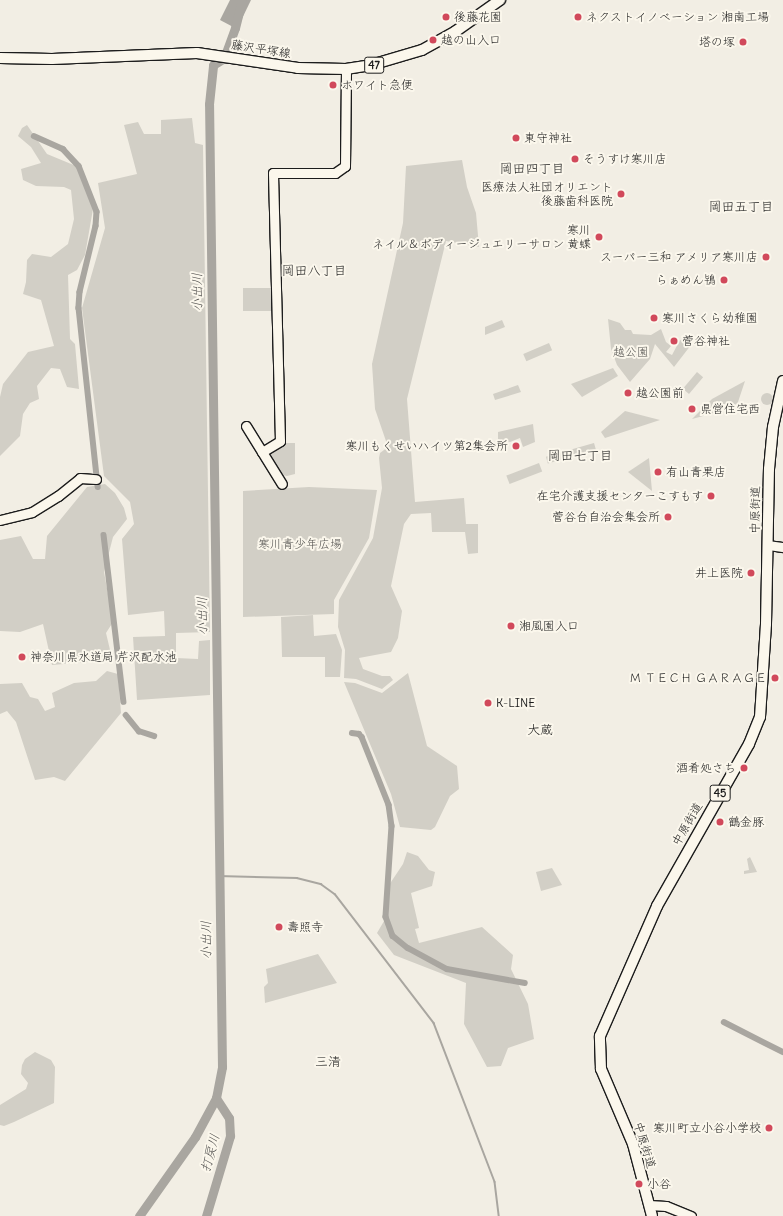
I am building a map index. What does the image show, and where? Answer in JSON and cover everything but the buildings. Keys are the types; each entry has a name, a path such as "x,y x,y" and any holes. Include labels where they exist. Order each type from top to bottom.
{"main road":[{"name":"藤沢平塚線","path":"0,58 205,53 298,68 346,69 378,64 422,50 456,31 500,0"},
{"name":"中原街道","path":"652,1216 631,1138 602,1070 600,1036 657,906 749,744 760,717 766,624 771,447 783,382"}],"street":[{"path":"262,452 280,441 273,173 335,173 345,166 346,69"},
{"path":"246,426 282,484"},
{"path":"0,520 32,512 58,496 80,478 96,479"},
{"path":"768,545 783,547"},
{"path":"649,1205 666,1206 691,1216"}],"green space":[{"path":"192,118 195,143 203,145 210,632 176,633 176,658 198,659 199,641 210,640 210,695 137,700 133,637 165,636 164,611 128,615 122,539 134,524 130,502 104,476 82,308 105,228 98,183 137,174 124,125 138,122 144,134 161,134 161,120"},
{"path":"27,125 47,154 76,166 93,209 85,255 77,270 68,275 70,339 75,344 79,389 67,387 60,369 51,368 37,386 39,399 30,403 23,414 20,436 0,456 0,397 3,384 28,352 54,346 41,300 23,294 26,282 27,260 32,254 51,257 68,244 74,219 71,190 64,187 36,186 23,180 21,169 41,163 31,147 18,136 22,128"},
{"path":"462,160 467,187 476,213 479,247 446,241 407,399 415,502 464,498 466,524 478,524 478,553 468,554 465,532 432,532 431,513 411,514 404,524 391,586 402,611 398,638 391,652 359,658 363,669 382,676 390,676 393,680 382,689 356,679 344,678 345,650 338,627 339,600 373,538 382,488 379,458 380,453 388,447 375,409 372,364 403,223 406,166"},
{"path":"243,288 274,288 274,311 243,311"},
{"name":"越公園","path":"608,319 620,323 625,330 631,330 633,334 651,335 661,329 666,342 671,346 666,352 672,355 680,340 691,345 674,367 655,344 650,359 630,382 617,365 611,349"},
{"path":"502,320 505,327 485,335 485,327"},
{"path":"549,343 552,350 526,361 523,354"},
{"path":"613,368 618,376 582,397 571,384"},
{"path":"697,372 703,377 689,394 683,389"},
{"path":"745,381 738,402 733,408 692,419 712,399"},
{"path":"518,385 521,392 495,400 493,394"},
{"path":"769,393 772,394 772,404 765,405 762,404 761,397 762,394"},
{"path":"625,411 660,420 605,438 601,432"},
{"path":"533,424 535,442 523,447 520,438 510,442 498,439 498,432"},
{"path":"283,443 295,443 295,474 287,476 282,475 271,455 271,450"},
{"path":"594,443 596,450 548,464 546,457"},
{"path":"649,458 652,491 628,472"},
{"path":"539,463 542,471 510,484 506,476"},
{"path":"105,484 115,493 124,508 127,519 113,537 104,572 113,622 106,633 111,654 87,662 52,665 43,624 20,632 0,631 0,540 21,536 33,559 45,559 47,536 87,487"},
{"name":"寒川青少年広場","path":"309,487 377,490 369,538 334,600 334,614 243,617 243,491"},
{"path":"313,615 314,636 336,634 342,650 340,677 325,677 325,657 282,657 281,617"},
{"path":"107,671 118,674 121,713 65,781 54,777 35,780 16,722 7,711 0,714 0,684 22,683 30,697 38,699 45,711 55,707 52,693 74,683 96,681"},
{"path":"408,673 427,746 457,766 459,789 450,796 435,827 431,830 400,827 391,794 344,682 355,683 382,693"},
{"path":"407,852 418,856 429,870 435,872 432,886 411,893 419,928 415,929 419,943 482,927 513,955 511,969 528,1004 534,1039 508,1048 501,1066 487,1067 464,1024 466,983 394,955 377,933 387,916 389,885 403,864"},
{"path":"750,857 757,872 744,874 744,871 749,870 747,859"},
{"path":"552,868 562,885 541,891 536,872"},
{"path":"318,954 337,983 265,1003 264,987 268,983 266,969"},
{"path":"35,1052 51,1060 55,1067 54,1103 14,1122 4,1126 0,1125 0,1105 26,1089 28,1083 21,1074 22,1065 25,1059"}],"shaded area":[{"path":"230,0 251,0 237,29 220,20"}],"waterway":[{"name":"小出川","path":"139,1216 195,1137 216,1098 222,1067 209,104 213,65 224,58 235,28 242,0"},
{"path":"34,136 63,149 79,166 97,212 96,226 80,292 79,308 98,487"},
{"path":"104,535 124,702"},
{"path":"126,715 139,731 154,736"},
{"path":"352,733 359,734 362,737 389,805 392,826 386,917 393,936 408,948 447,969 525,983"},
{"path":"218,876 297,878 321,884 335,894 434,1023 495,1182 499,1216"},
{"path":"724,1022 783,1052"},
{"name":"打戻川","path":"206,1216 230,1136 229,1118 216,1098"}],"place":[{"name":"後藤花園","path":"446,17"},
{"name":"ネクストイノベーション 湘南工場","path":"578,17"},
{"name":"越の山入口","path":"433,40"},
{"name":"塔の塚","path":"743,42"},
{"name":"ホワイト急便","path":"333,85"},
{"name":"東守神社","path":"516,138"},
{"name":"そうすけ寒川店","path":"575,159"},
{"name":"医療法人社団オリエント 後藤歯科医院","path":"621,194"},
{"name":"寒川 ネイル＆ボディージュエリーサロン 黄蝶","path":"599,237"},
{"name":"スーパー三和 アメリア寒川店","path":"766,257"},
{"name":"らぁめん鴇","path":"724,280"},
{"name":"寒川さくら幼稚園","path":"654,318"},
{"name":"菅谷神社","path":"674,341"},
{"name":"越公園前","path":"628,393"},
{"name":"県営住宅西","path":"692,409"},
{"name":"寒川もくせいハイツ第2集会所","path":"516,446"},
{"name":"有山青果店","path":"658,472"},
{"name":"在宅介護支援センターこすもす","path":"711,496"},
{"name":"菅谷台自治会集会所","path":"668,517"},
{"name":"井上医院","path":"751,573"},
{"name":"湘風園入口","path":"511,626"},
{"name":"神奈川県水道局 芹沢配水池","path":"22,657"},
{"name":"Ｍ ＴＥＣＨ ＧＡＲＡＧＥ","path":"775,678"},
{"name":"K-LINE","path":"488,703"},
{"name":"酒肴処さち","path":"744,768"},
{"name":"鶴金豚","path":"720,822"},
{"name":"壽照寺","path":"279,927"},
{"name":"寒川町立小谷小学校","path":"769,1128"},
{"name":"小谷","path":"639,1184"}],"district":[{"name":"岡田四丁目","path":"532,169"},
{"name":"岡田五丁目","path":"741,207"},
{"name":"岡田八丁目","path":"314,271"},
{"name":"岡田七丁目","path":"580,456"},
{"name":"大蔵","path":"540,730"},
{"name":"三清","path":"328,1062"}]}
